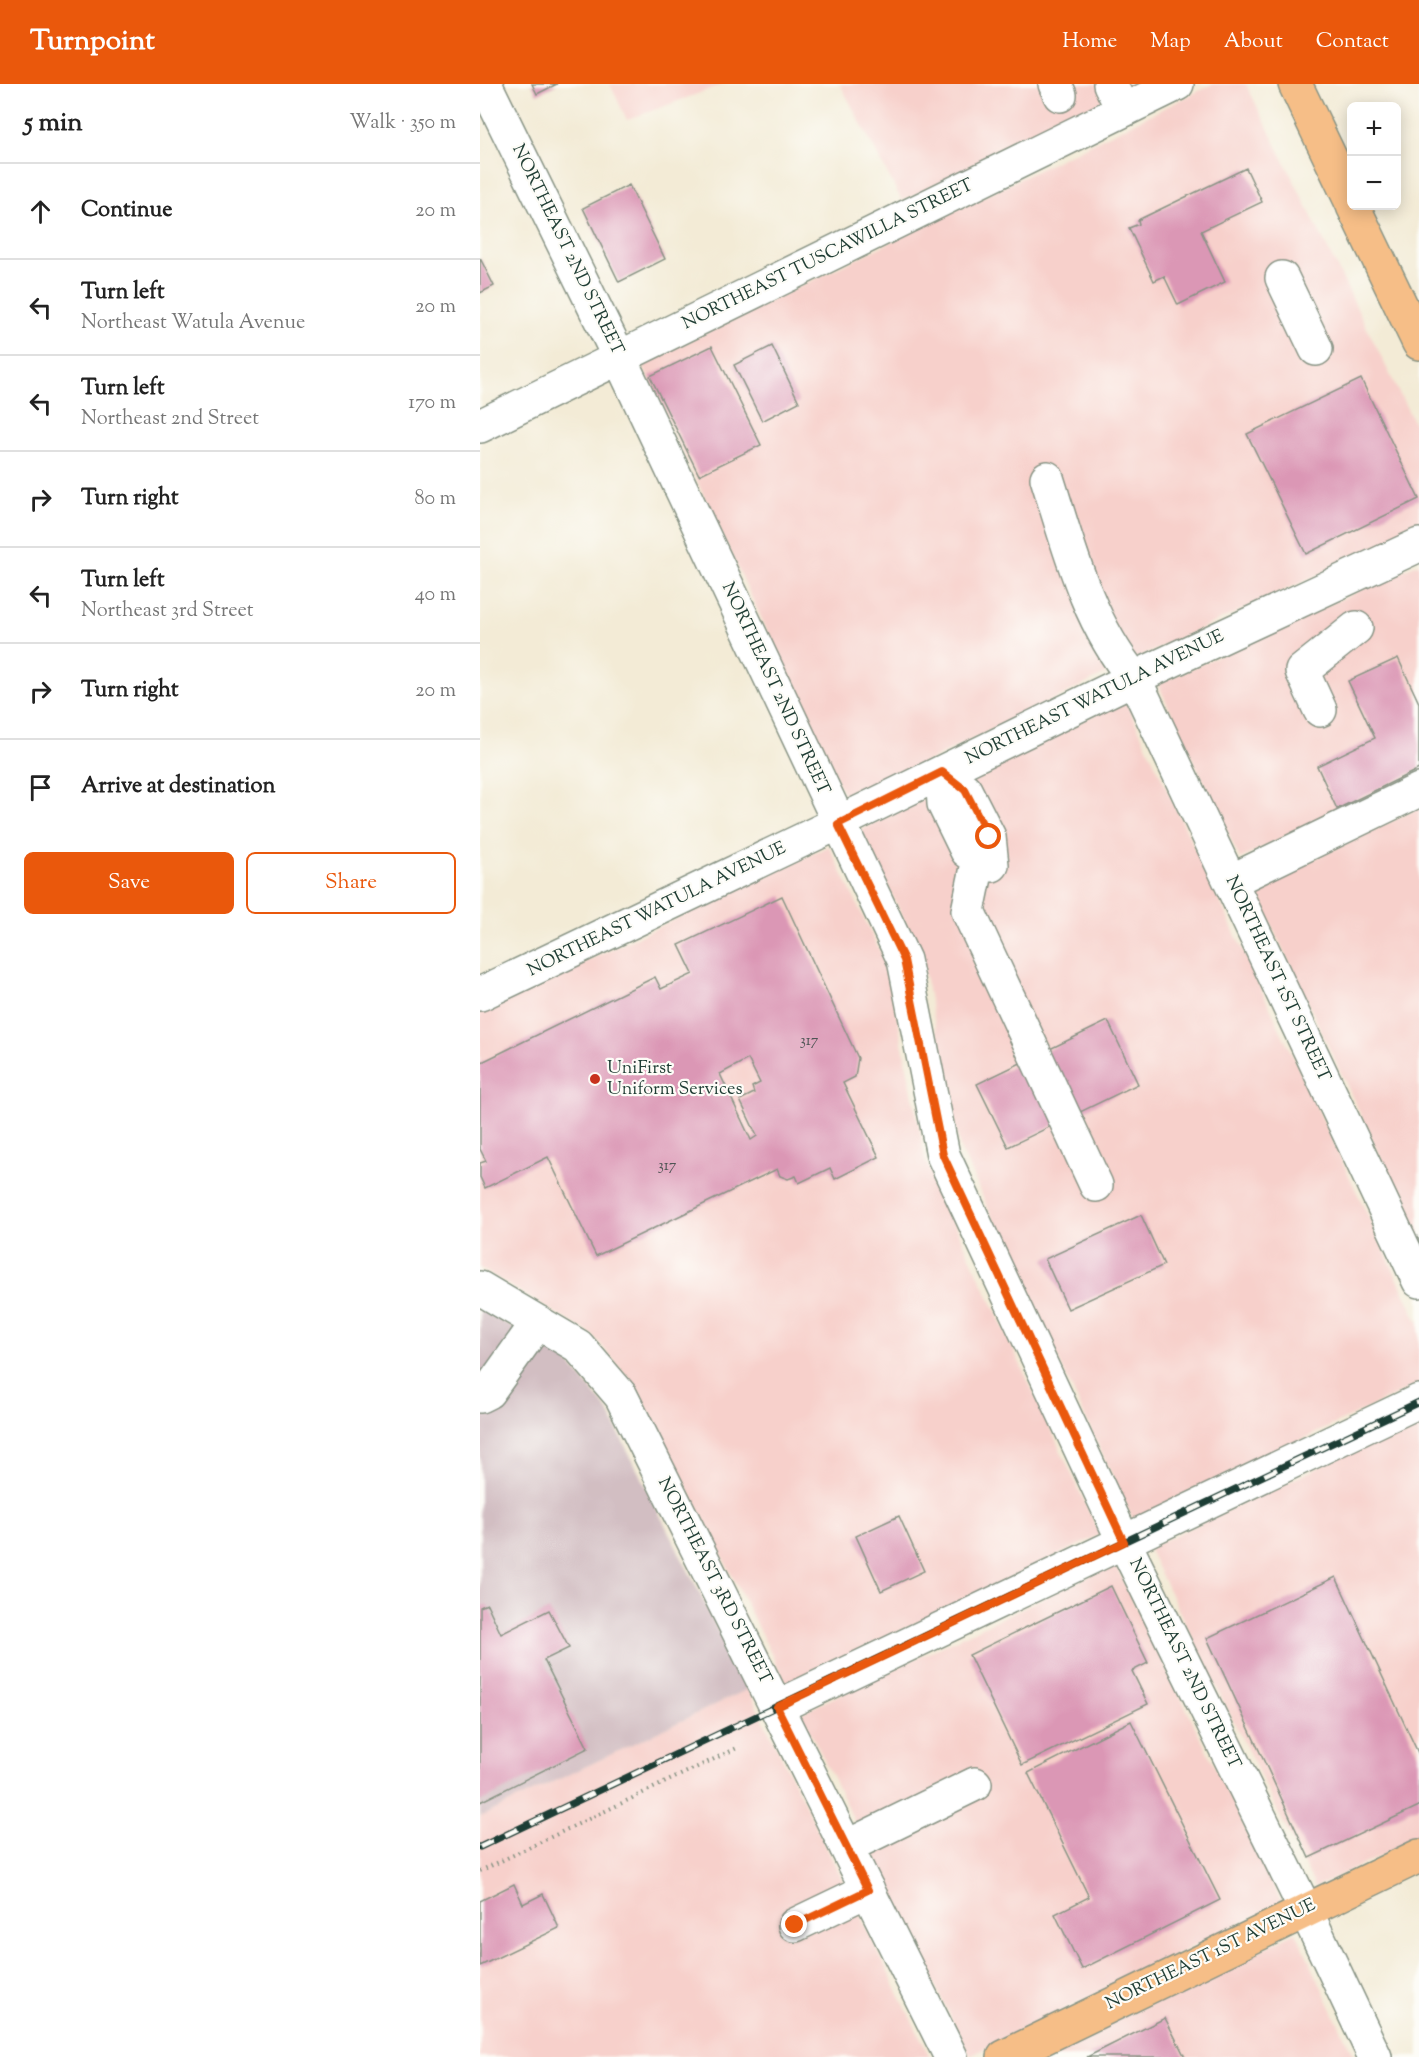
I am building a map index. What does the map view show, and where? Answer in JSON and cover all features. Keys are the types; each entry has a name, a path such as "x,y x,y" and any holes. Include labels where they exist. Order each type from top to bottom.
{"main road":[{"path":"1295,84 1347,193"},
{"path":"1355,210 1419,343"},
{"name":"NORTHEAST 1ST AVENUE","path":"1004,2057 1305,1909 1419,1856"}],"street":[{"name":"NORTHEAST 2ND STREET","path":"486,84 619,357 904,960 943,1155 1124,1542 1305,1909 1375,2057"},
{"name":"NORTHEAST TUSCAWILLA STREET","path":"480,426 619,357 1116,97 1177,84"},
{"path":"1282,278 1316,349"},
{"name":"NORTHEAST 1ST STREET","path":"1047,478 1080,585 1117,658 1134,678 1419,1281"},
{"name":"NORTHEAST WATULA AVENUE","path":"480,994 838,824 1134,678 1419,545"},
{"path":"1320,710 1302,671 1356,628"},
{"path":"942,772 944,804 967,851 980,858 968,911 1096,1185"},
{"path":"1231,881 1419,790"},
{"name":"NORTHEAST 3RD STREET","path":"484,1297 538,1322 578,1346 621,1396 951,2057"},
{"path":"484,1394 538,1322"},
{"path":"777,1707 1419,1401"},
{"path":"846,1847 975,1784"},
{"path":"795,1925 868,1890"}],"path":[{"path":"480,1871 739,1747"}],"shaded area":[{"path":"610,84 724,84 627,120"},
{"path":"840,84 1140,84 902,201"},
{"path":"1213,84 1246,84 1419,433 1419,528 1144,655 847,801 642,364"},
{"path":"1419,563 1419,772 1240,859 1158,684"},
{"path":"1125,700 1419,1324 1419,1384 1133,1520 960,1148 921,955 861,830"},
{"path":"1419,808 1419,1239 1254,888"},
{"path":"829,846 887,966 926,1162 1100,1535 787,1685 637,1388 593,1335 480,1268 480,1012"},
{"path":"480,1308 565,1359 605,1406 748,1689 480,1817"},
{"path":"1419,1420 1419,1838 1315,1887 1148,1548"},
{"path":"1115,1564 1282,1903 970,2056 801,1713"},
{"path":"748,1689 930,2057 480,2057 480,1817"},
{"path":"1296,1932 1354,2057 1040,2057"}],"building":[{"path":"532,84 557,84 537,94"},
{"path":"1246,168 1262,202 1201,231 1225,282 1178,305 1164,276 1154,281 1129,228 1139,224 1138,220"},
{"path":"629,185 665,259 619,282 583,208"},
{"path":"480,258 494,286 480,293"},
{"path":"712,346 761,445 699,475 650,376"},
{"path":"772,346 799,402 762,421 734,365"},
{"path":"1361,379 1419,499 1306,554 1247,434"},
{"path":"1398,658 1419,703 1419,769 1337,809 1317,766 1375,738 1348,681"},
{"path":"782,896 858,1058 855,1077 843,1083 879,1157 835,1179 830,1168 799,1183 796,1176 788,1179 780,1176 777,1169 596,1256 548,1157 485,1188 480,1177 480,1163 486,1161 480,1149 480,1063 655,977 661,989 693,974 679,945","holes":["748,1059 760,1083 752,1087 754,1093 740,1100 757,1136 751,1140 720,1074"]},
{"path":"1108,1021 1138,1084 1008,1147 977,1084"},
{"path":"1141,1215 1164,1265 1068,1309 1045,1259"},
{"path":"899,1516 924,1571 881,1591 856,1536"},
{"path":"1336,1577 1419,1755 1419,1806 1309,1858 1207,1638"},
{"path":"1111,1586 1148,1663 1132,1671 1148,1704 1022,1765 969,1655"},
{"path":"487,1604 501,1634 549,1610 569,1648 544,1660 588,1748 480,1802 480,1607"},
{"path":"1131,1721 1220,1900 1082,1969 1055,1914 1089,1897 1028,1773"},
{"path":"514,1884 523,1904 543,1894 559,1928 480,1966 480,1901"},
{"path":"1165,2018 1185,2057 1087,2057"}],"railway":[{"path":"480,1847 1419,1402"}],"place":[{"name":"UniFirst Uniform Services","path":"595,1079"}],"route":[{"path":"795,1925 868,1890 777,1707 1124,1542 943,1155 904,960 838,824 942,772 965,790 989,837"}]}
